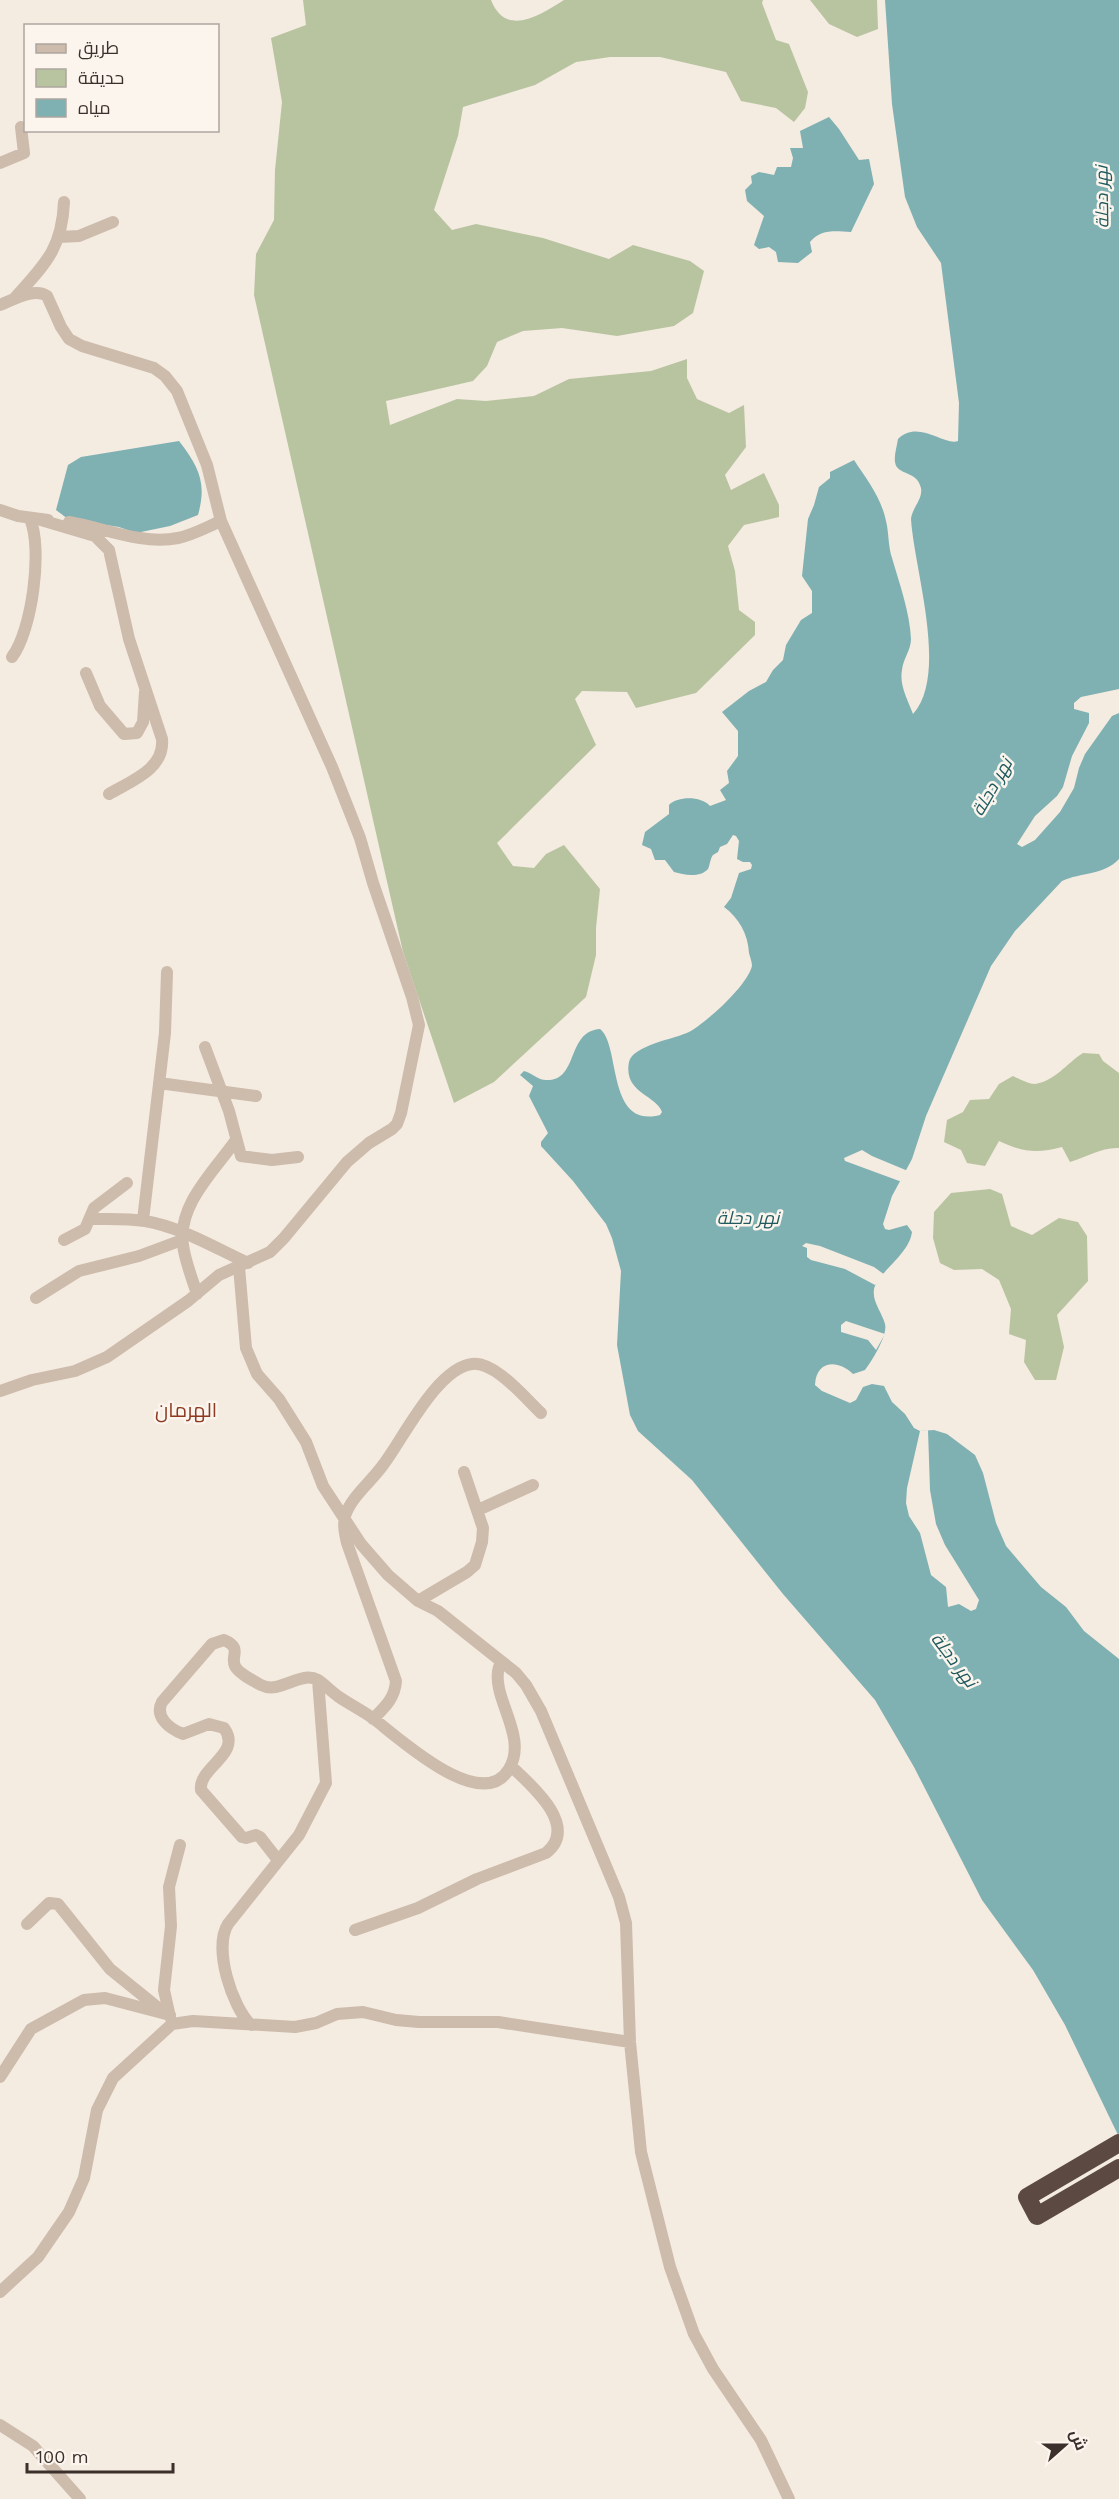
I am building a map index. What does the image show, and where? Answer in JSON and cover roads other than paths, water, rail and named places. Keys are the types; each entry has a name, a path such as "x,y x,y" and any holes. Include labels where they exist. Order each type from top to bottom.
{"highway":[{"path":"1119,2143 1027,2197 1036,2216 1119,2168"}],"street":[{"path":"0,163 24,153 21,128"},
{"path":"13,300 48,260 59,237 64,202"},
{"path":"59,237 79,236 113,222"},
{"path":"0,305 39,292 43,293 47,296 69,339 82,346 147,365 170,381 177,391 207,465 221,521 332,766 360,838 419,1025 397,1124 346,1162 278,1245 261,1257 219,1275 197,1294 97,1362 75,1371 32,1380 0,1391"},
{"path":"0,510 95,537 106,545 112,557 129,639 162,739 162,753 150,769 109,794"},
{"path":"35,519 70,522 153,539 180,537 221,521"},
{"path":"12,657 25,635 36,555 35,519"},
{"path":"86,673 100,706 124,734 137,733 142,728 146,688"},
{"path":"143,1220 166,1020 167,972"},
{"path":"205,1047 222,1091 239,1154 244,1158 281,1160 298,1157"},
{"path":"159,1083 256,1096"},
{"path":"197,1294 182,1236 184,1220 191,1203 236,1140"},
{"path":"64,1240 85,1229 94,1208 127,1183"},
{"path":"90,1219 143,1220 244,1265"},
{"path":"36,1299 79,1271 127,1260 182,1236"},
{"path":"244,1265 246,1348 257,1374 279,1399 306,1442 323,1486 374,1560 418,1601 438,1611 505,1664 526,1685 541,1711 619,1897 626,1923 630,2042 641,2152 670,2267 694,2334 713,2368 761,2440 789,2499"},
{"path":"373,1719 389,1704 395,1690 395,1674 350,1553 344,1529 345,1517 351,1504 384,1464 428,1398 441,1383 462,1366 473,1363 495,1370 541,1413"},
{"path":"418,1601 475,1565 482,1542 483,1528 464,1472"},
{"path":"477,1510 533,1485"},
{"path":"278,1860 260,1837 255,1835 246,1839 242,1837 201,1790 202,1781 227,1748 229,1738 224,1728 209,1724 187,1733 179,1733 160,1716 159,1706 212,1644 220,1640 229,1642 235,1648 234,1665 237,1670 263,1686 279,1687 305,1678 318,1680 420,1756 464,1780 479,1784 494,1782 504,1776 511,1766 515,1743 497,1672 499,1667 505,1664"},
{"path":"251,2025 240,2012 232,1997 222,1940 228,1924 307,1822 326,1783 318,1680"},
{"path":"355,1930 418,1908 477,1879 546,1853 553,1847 557,1837 550,1807 543,1796 511,1766"},
{"path":"169,2017 164,1990 171,1926 169,1887 180,1845"},
{"path":"27,1924 49,1903 58,1904 110,1970 169,2017"},
{"path":"0,2077 31,2029 84,2000 105,1998 169,2017 193,2021 295,2027 337,2014 363,2012 396,2020 419,2022 498,2022 630,2042"},
{"path":"0,2292 38,2257 69,2212 84,2178 98,2110 113,2078 169,2017"},
{"path":"0,2425 33,2446 80,2499"}],"water":[{"name":"نهر دجلة","path":"885,0 1119,0 1119,689 1081,697 1074,703 1074,709 1089,713 1089,723 1072,756 1063,787 1057,796 1035,816 1017,844 1022,847 1035,840 1060,812 1074,788 1085,754 1112,716 1119,713 1119,859 1099,871 1062,881 1015,931 991,966 926,1116 912,1159 892,1196 883,1224 885,1229 889,1230 907,1225 912,1232 900,1256 881,1276 874,1289 876,1303 885,1324 882,1341 865,1370 853,1374 841,1366 829,1364 819,1371 815,1385 822,1391 850,1403 856,1400 863,1387 872,1384 884,1386 892,1402 905,1414 914,1428 920,1431 934,1430 947,1434 975,1455 983,1473 996,1523 1006,1546 1041,1587 1066,1607 1084,1631 1119,1659 1119,2137 1065,2025 1033,1970 982,1900 914,1767 875,1700 783,1594 692,1480 638,1431 630,1415 617,1345 621,1271 612,1238 606,1224 573,1181 541,1146 541,1142 548,1133 529,1096 533,1086 520,1075 524,1071 543,1080 556,1078 564,1073 582,1038 589,1032 600,1029 611,1051 623,1098 631,1110 643,1116 660,1115 662,1112 659,1106 635,1087 631,1080 628,1072 632,1056 646,1047 683,1035 697,1027 735,993 749,974 752,964 745,933 734,916 724,907 731,898 739,873 751,869 752,865 750,862 737,859 739,841 736,836 733,835 727,844 720,847 713,855 705,872 696,875 674,872 665,860 655,860 651,849 642,845 645,832 669,814 669,805 673,802 695,799 710,806 726,800 720,790 729,783 727,771 738,756 738,731 722,712 749,691 766,682 783,660 786,645 801,620 812,613 812,591 802,576 808,519 819,487 830,478 830,472 854,460 873,489 884,512 891,553 910,629 910,647 901,676 913,714 923,696 928,674 929,648 927,620 911,519 921,488 916,478 899,469 895,462 895,453 898,439 914,432 930,434 952,442 958,441 959,403 941,263 917,227 905,197 892,104"},
{"path":"829,117 859,160 869,159 874,184 851,232 823,233 810,242 812,252 798,263 778,262 776,252 769,247 759,249 754,245 764,216 747,201 745,190 752,183 751,176 759,172 774,175 777,167 791,167 793,158 790,148 803,148 800,131"},
{"path":"179,441 192,459 199,476 202,494 198,515 170,526 136,533 119,527 68,519 56,510 68,465 81,457"}],"district":[{"name":"الهرمان","path":"186,1410"}]}
